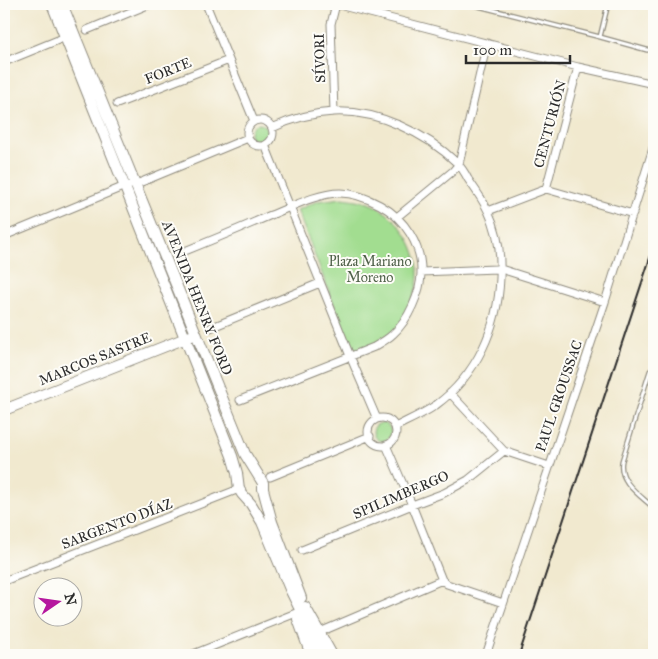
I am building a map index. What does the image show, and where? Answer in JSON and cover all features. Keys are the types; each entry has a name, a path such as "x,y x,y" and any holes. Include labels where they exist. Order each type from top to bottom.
{"main road":[{"name":"AVENIDA HENRY FORD","path":"52,4 70,36 136,184 245,454 263,483 276,534 303,604 318,654"},
{"name":"AVENIDA HENRY FORD","path":"62,4 70,36 125,186 232,456 242,494 247,498 269,536 318,654"},
{"name":"MARCOS SASTRE","path":"4,410 197,334"},
{"path":"239,485 246,472 256,472"},
{"path":"247,498 254,498 263,489"},
{"name":"AVENIDA HENRY FORD","path":"290,589 296,612 318,654"},
{"name":"AVENIDA HENRY FORD","path":"303,604 332,655"}],"street":[{"path":"87,30 150,4"},
{"path":"206,4 254,122"},
{"path":"336,4 578,67 654,84"},
{"name":"SÍVORI","path":"334,112 331,24 336,4"},
{"path":"4,62 70,36"},
{"path":"397,217 459,164 487,44"},
{"name":"FORTE","path":"117,104 229,60"},
{"name":"CENTURIÓN","path":"546,189 578,67"},
{"path":"272,128 297,118 334,112 361,114 400,125 433,144 459,164 488,211 498,243 500,270 499,297 489,335 476,362 450,393 424,413 395,427"},
{"path":"262,121 272,128 271,140 265,145 255,146 249,141 247,130 254,122 262,121"},
{"path":"4,236 248,138"},
{"path":"265,145 376,419"},
{"name":"PAUL GROUSSAC","path":"486,655 605,302 654,145"},
{"path":"488,211 546,189 633,214"},
{"path":"180,253 290,207 334,193 359,196 386,208 397,217 416,245 421,272 417,292 406,318 394,333 374,347 240,400"},
{"path":"421,272 500,270 605,302"},
{"path":"210,328 320,283"},
{"path":"450,393 504,451 549,466"},
{"path":"376,419 390,420 395,427 396,436 390,443 386,445 373,442 369,429 376,419"},
{"path":"270,477 370,436"},
{"path":"386,445 442,580 447,584 503,603"},
{"name":"SPILIMBERGO","path":"302,550 412,504 444,493 468,480 504,451"},
{"name":"SARGENTO DÍAZ","path":"4,582 239,485"},
{"path":"320,632 442,580"},
{"path":"191,655 296,612"}],"lane":[{"path":"470,4 600,36 647,50 654,50"},
{"path":"600,36 608,4"},
{"path":"654,368 650,371 620,468 626,482 654,508"}],"green space":[{"path":"255,124 263,124 268,129 266,140 255,142 250,137 250,129"},
{"name":"Plaza Mariano Moreno","path":"342,198 368,203 388,214 410,242 415,252 417,264 418,279 416,290 408,310 400,323 385,338 353,353 297,210 318,201"},
{"path":"378,423 386,423 391,428 389,439 378,441 373,436 373,428"}],"railway":[{"path":"519,655 654,246"}]}
